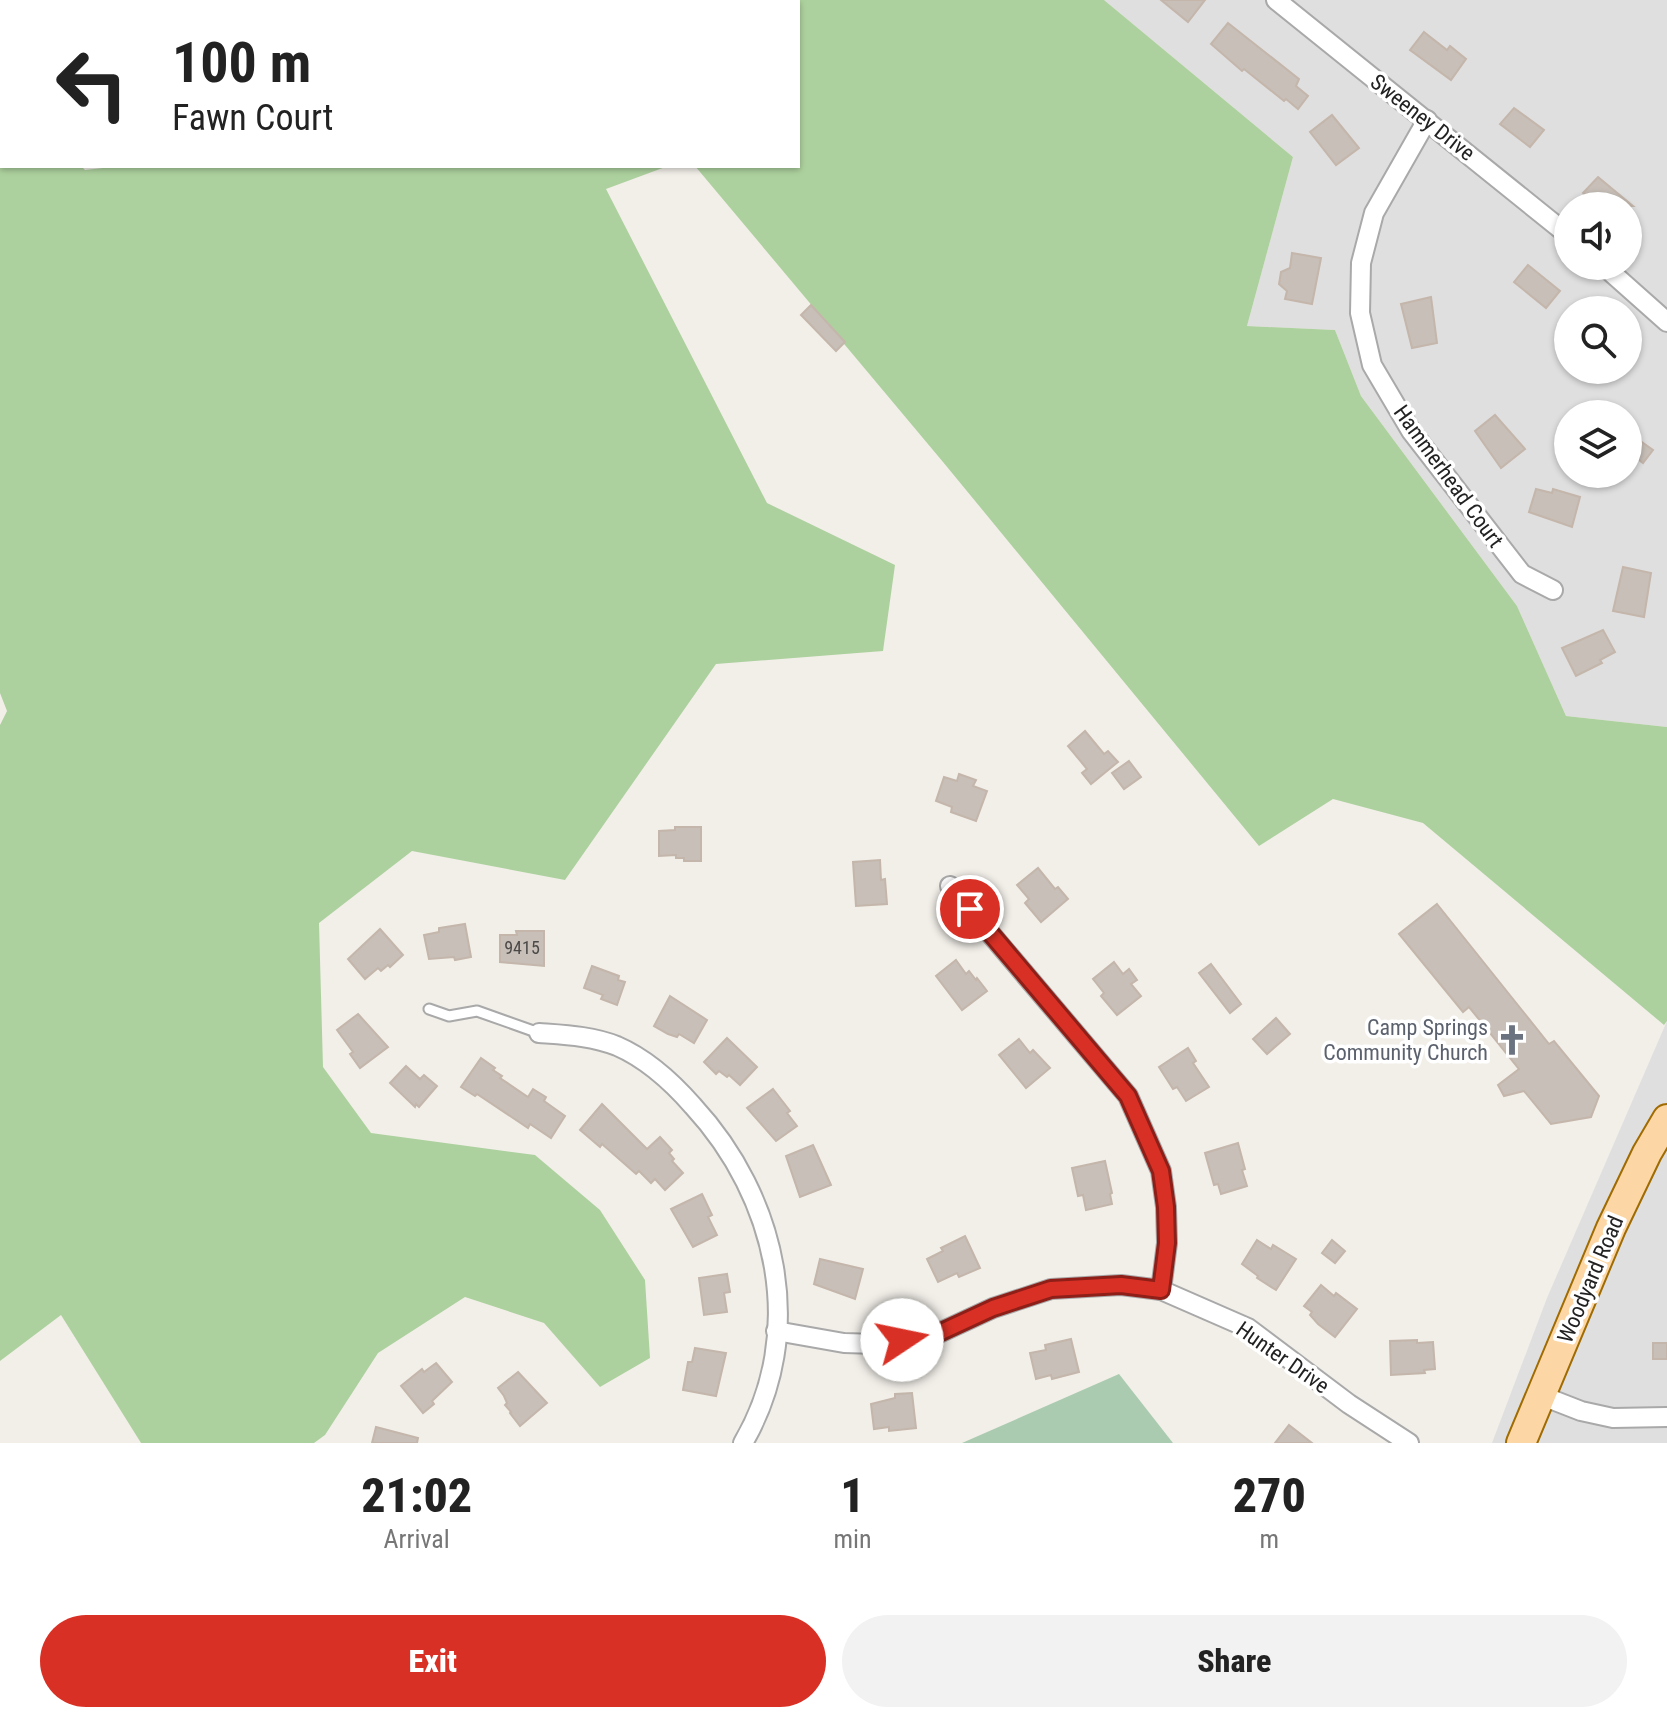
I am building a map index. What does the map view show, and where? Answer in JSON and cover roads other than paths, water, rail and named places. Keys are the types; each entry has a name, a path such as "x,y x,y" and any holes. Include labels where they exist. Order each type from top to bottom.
{"main road":[{"name":"Woodyard Road","path":"1521,1443 1617,1215 1667,1119"}],"street":[{"name":"Sweeney Drive","path":"1276,0 1554,224"},
{"name":"Hammerhead Court","path":"1427,120 1374,213 1361,263 1360,313 1372,365 1411,431 1522,574 1553,590"},
{"path":"1620,280 1667,322"},
{"path":"950,886 1128,1096 1161,1171 1167,1243 1161,1290"},
{"path":"539,1033 585,1036 618,1047 653,1067 707,1121 729,1149 750,1186 766,1230 777,1278 776,1331 767,1386 743,1443"},
{"name":"Hunter Drive","path":"776,1331 844,1343 877,1344 939,1333 993,1308 1051,1289 1121,1285 1161,1290 1248,1328 1349,1404 1409,1443"},
{"path":"1540,1395 1581,1411 1613,1418 1667,1417"}],"lane":[{"path":"429,1009 449,1016 477,1011 539,1033"}],"place":[{"name":"Camp Springs Community Church","path":"1512,1040"}]}
